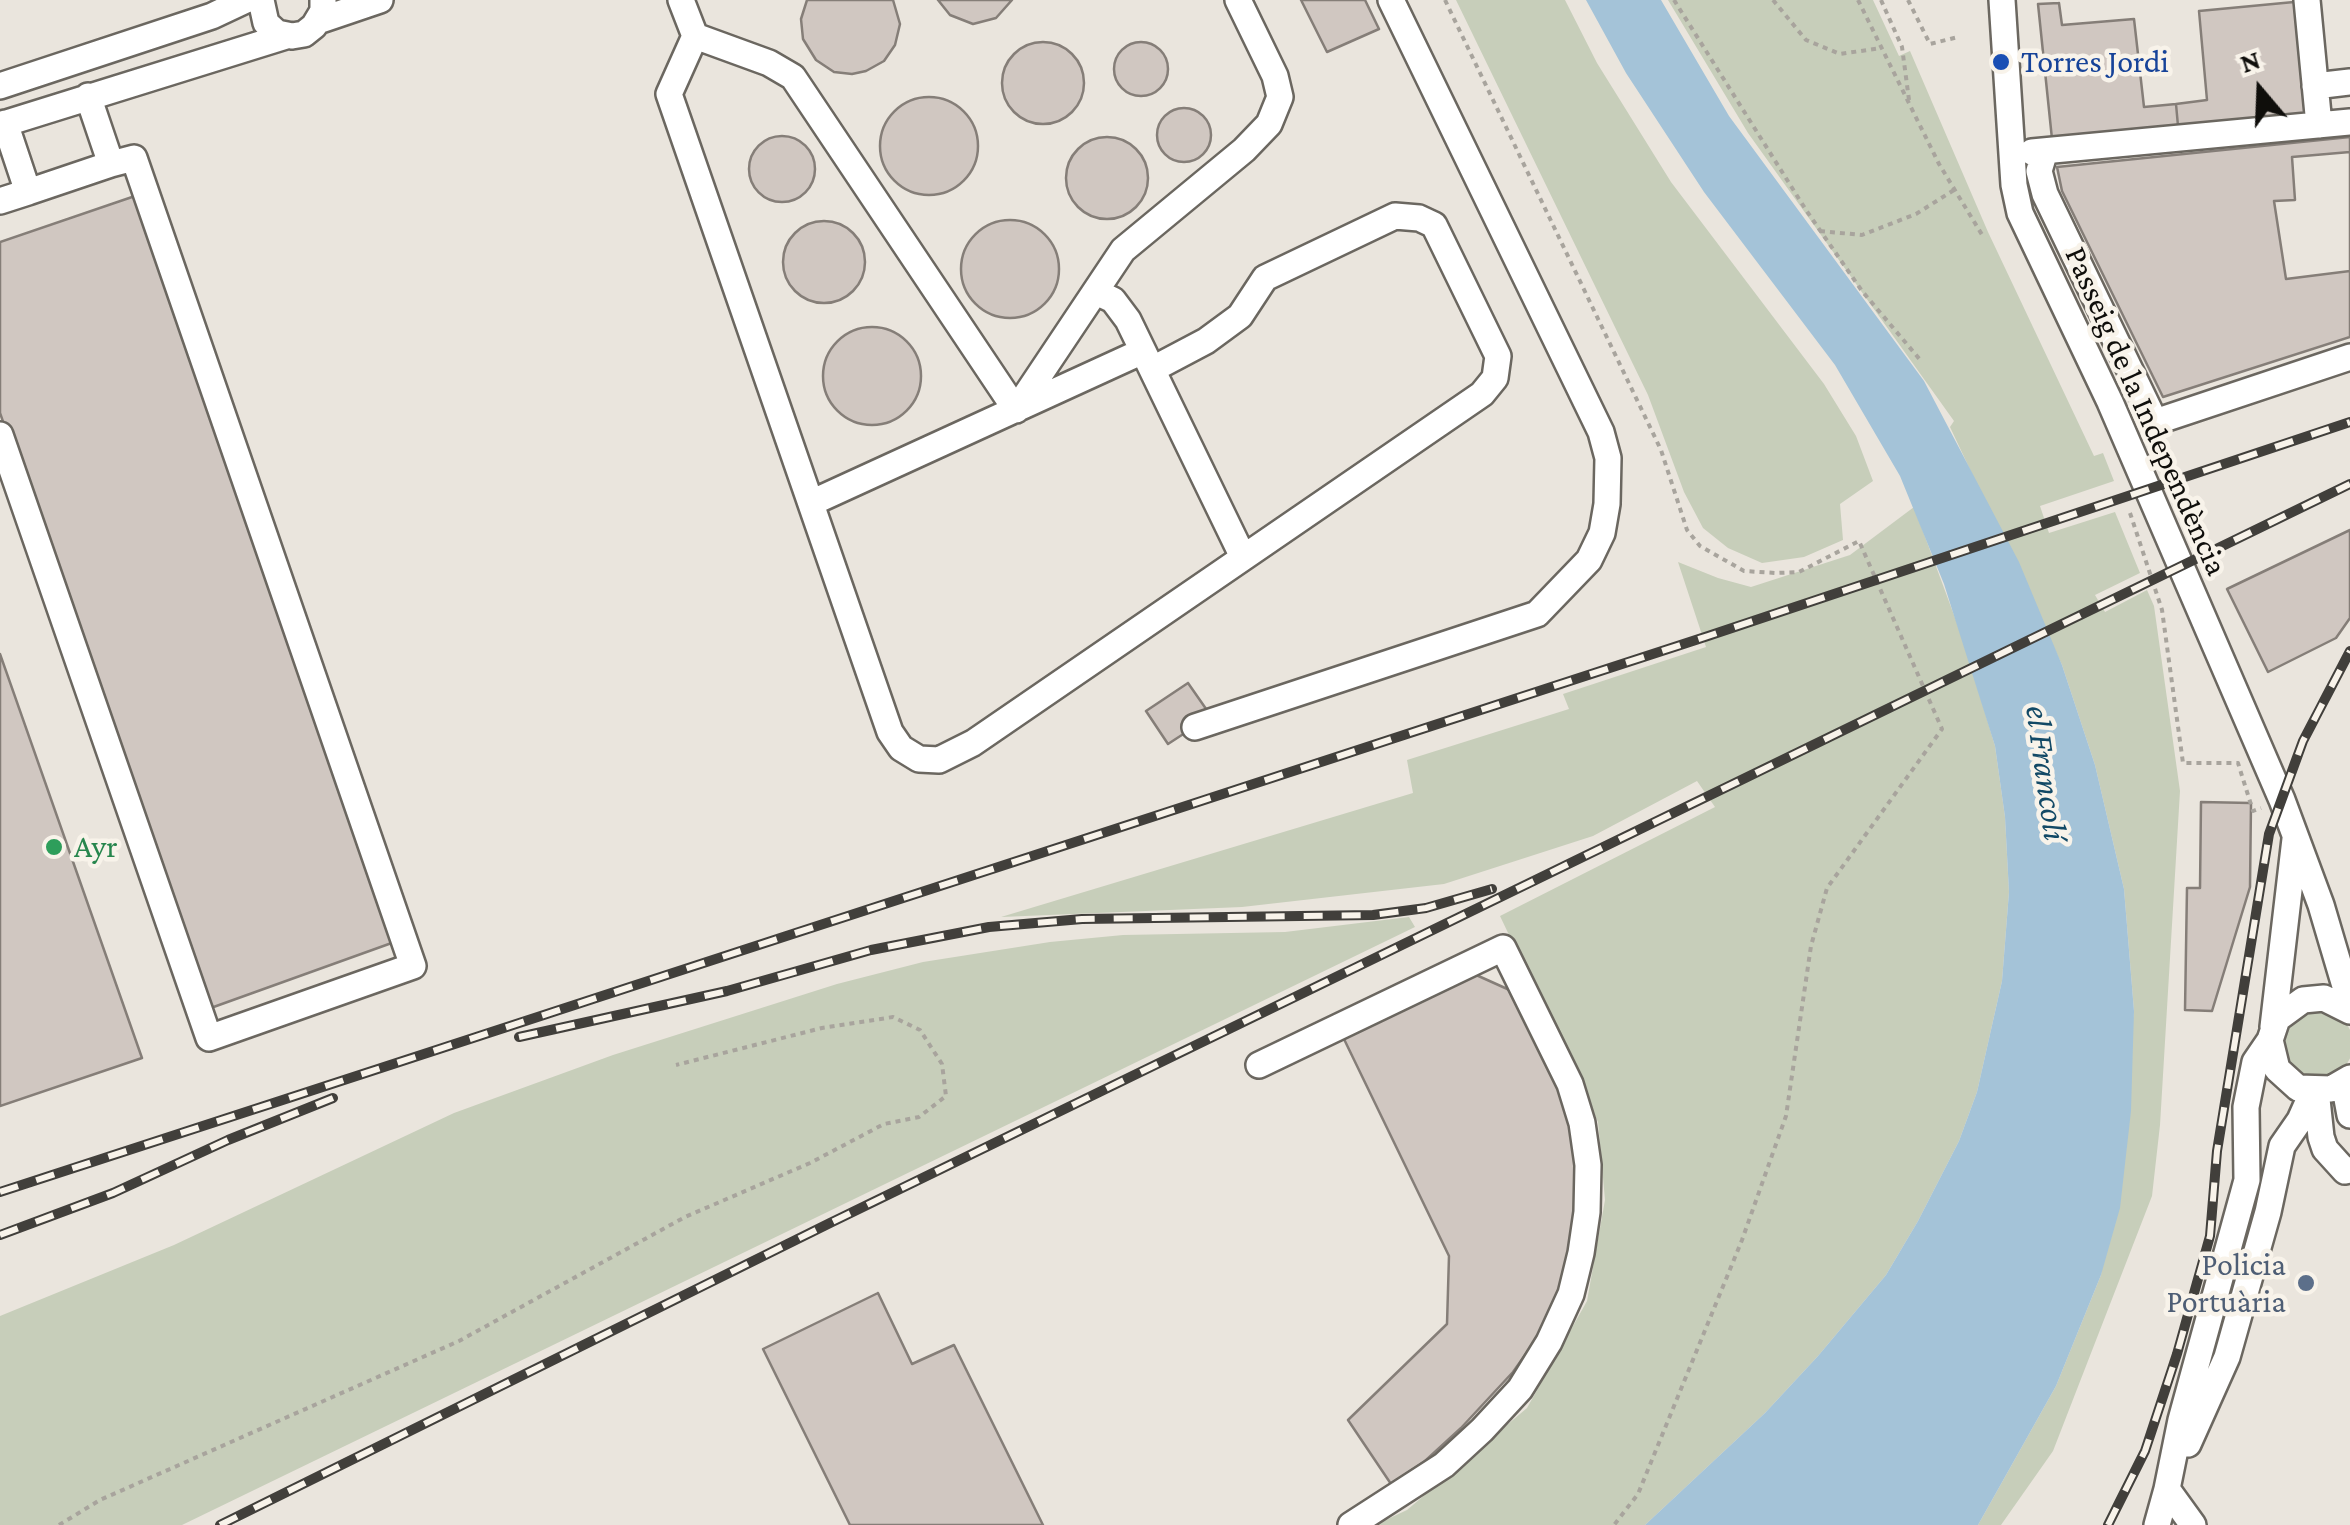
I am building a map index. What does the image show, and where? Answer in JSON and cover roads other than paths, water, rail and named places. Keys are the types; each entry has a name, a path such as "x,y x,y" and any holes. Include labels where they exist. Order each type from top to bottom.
{"street":[{"path":"0,86 212,16 246,0"},
{"path":"260,0 266,24 286,36"},
{"path":"28,192 3,124 286,36 304,34 320,11 380,0"},
{"path":"681,0 694,36 670,94 811,503 890,732 902,748 919,759 939,760 972,742 1482,394 1495,378 1498,356 1434,225 1420,218 1395,216 1264,278 1240,316 1206,341 1016,410 811,503"},
{"path":"1016,410 1123,250 1244,150 1269,124 1280,98 1275,76 1238,0"},
{"path":"1195,727 1537,614 1589,560 1602,533 1608,458 1601,432 1391,0"},
{"name":"Passeig de la Independència","path":"2002,0 2020,213 2110,402 2282,800 2350,1007"},
{"path":"2306,0 2319,126"},
{"path":"694,36 769,63 793,77 1016,410"},
{"path":"2315,86 2350,82"},
{"path":"88,96 111,164"},
{"path":"2012,153 2350,122"},
{"path":"2045,152 2039,171 2045,194 2155,422 2350,356"},
{"path":"0,201 134,158 413,966 209,1038 0,436"},
{"path":"1096,292 1113,300 1128,320 1243,558"},
{"name":"Passeig de la Independència","path":"2271,1035 2295,834"},
{"path":"1259,1065 1503,948 1570,1084 1582,1123 1588,1165 1581,1254 1571,1294 1549,1342 1520,1388 1482,1430 1444,1465 1351,1525"},
{"path":"2193,1525 2168,1490 2181,1420 2248,1180 2246,1108 2255,1062 2284,1011 2303,1000 2324,998 2350,1007"},
{"path":"2271,1035 2272,1060 2282,1076 2298,1088 2331,1089 2347,1080 2350,1115"},
{"path":"2315,1090 2325,1149 2344,1171 2350,1170"},
{"path":"2157,1525 2168,1490 2227,1357 2282,1146 2315,1090"},
{"path":"2248,1180 2271,1194"}],"water":[{"name":"el Francolí","path":"1586,0 1661,0 1729,116 1924,381 2019,562 2062,665 2095,765 2124,889 2134,1011 2131,1111 2120,1208 2101,1275 2056,1386 1978,1525 1645,1525 1765,1413 1818,1356 1886,1275 1918,1221 1959,1141 1977,1092 2002,981 2009,892 2005,817 1995,746 1944,584 1900,476 1835,365 1704,192 1626,73"}],"railway":[{"path":"0,1192 1708,636 2350,422"},
{"path":"220,1525 830,1223 2350,484"},
{"path":"2108,1525 2145,1451 2210,1236 2217,1151 2269,834 2303,741 2350,651"},
{"path":"519,1037 727,991 871,950 989,927 1082,919 1373,915 1426,908 1492,889"},
{"path":"0,1235 113,1193 228,1140 333,1098"}],"place":[{"name":"Torres Jordi","path":"2001,62"},
{"name":"Ayr","path":"54,847"},
{"name":"Policia Portuària","path":"2306,1283"}]}
